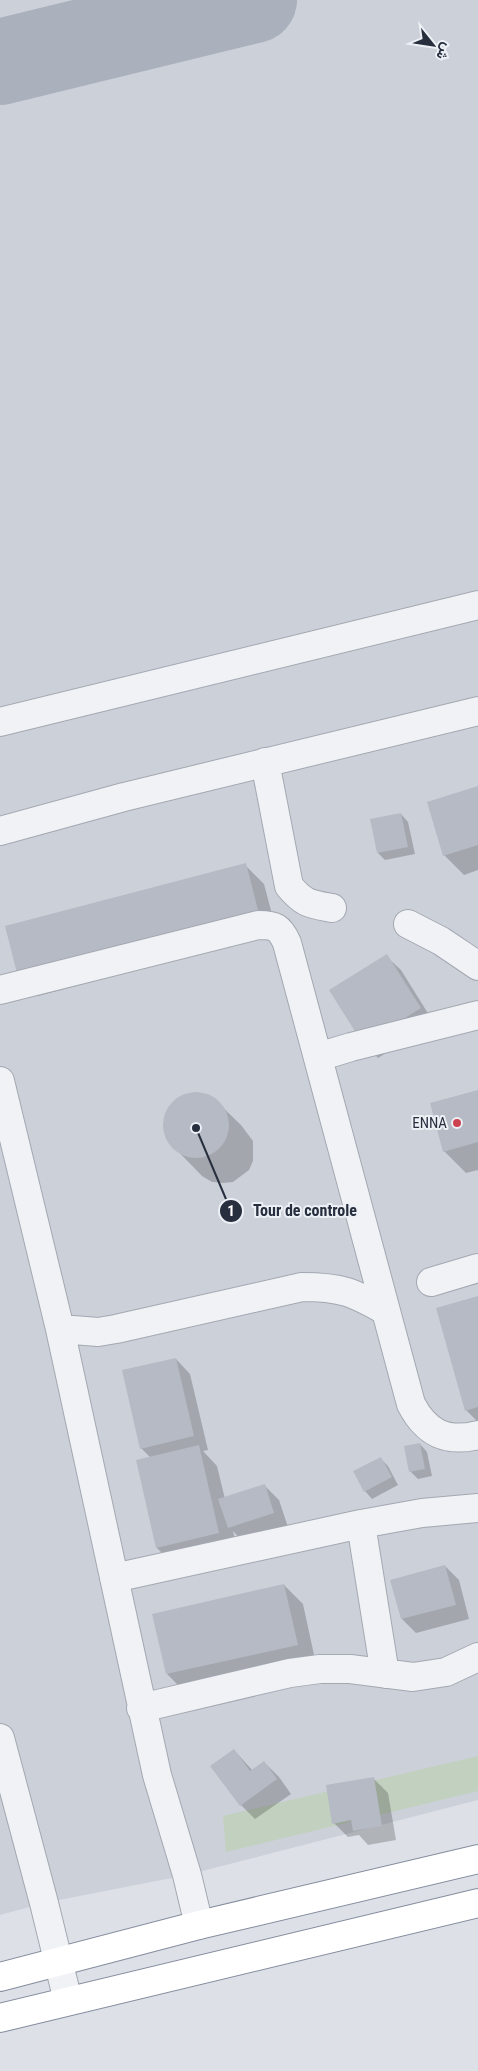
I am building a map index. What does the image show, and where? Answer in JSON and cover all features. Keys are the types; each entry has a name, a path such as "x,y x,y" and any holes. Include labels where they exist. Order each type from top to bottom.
{"highway":[{"path":"0,1977 199,1925 478,1859"},
{"path":"0,2018 478,1903"}],"lane":[{"path":"0,722 478,605"},
{"path":"0,831 124,796 478,710"},
{"path":"265,762 289,886 300,899 332,908"},
{"path":"0,990 258,925 271,924 282,931 288,943 411,1404 419,1419 432,1431 448,1437 465,1439 478,1435"},
{"path":"408,924 441,941 478,966"},
{"path":"318,1057 478,1015"},
{"path":"0,1081 60,1329 141,1708 157,1775 187,1875 199,1925"},
{"path":"431,1282 478,1268"},
{"path":"60,1329 98,1332 116,1329 302,1287 331,1287 359,1295 386,1312"},
{"path":"114,1578 422,1512 478,1508"},
{"path":"361,1524 385,1674"},
{"path":"141,1708 290,1673 320,1669 350,1669 413,1677 446,1672 478,1657"},
{"path":"0,1741 68,2001"}],"shaded area":[{"path":"0,0 478,0 478,1800 187,1875 44,1903 0,1915"}],"green space":[{"path":"478,1756 478,1791 226,1852 223,1816"}],"building":[{"path":"478,786 478,845 443,856 427,802"},
{"path":"401,813 408,847 377,853 370,819"},
{"path":"246,863 259,914 18,977 5,926"},
{"path":"387,954 421,1008 363,1044 329,990"},
{"name":"ENNA","path":"478,1090 478,1142 443,1152 430,1103"},
{"path":"196,1092 209,1095 219,1102 226,1112 229,1125 226,1138 219,1148 209,1155 196,1158 183,1155 173,1148 166,1138 163,1125 166,1112 173,1102 183,1095"},
{"path":"478,1296 478,1407 465,1411 436,1308"},
{"path":"176,1358 194,1436 140,1449 122,1370"},
{"path":"420,1443 425,1469 409,1472 404,1446"},
{"path":"199,1445 219,1533 156,1548 136,1460"},
{"path":"381,1457 392,1477 364,1492 353,1471"},
{"path":"265,1484 274,1513 228,1528 218,1499"},
{"path":"445,1565 456,1605 401,1619 390,1580"},
{"path":"284,1584 298,1645 166,1674 152,1614"},
{"path":"234,1749 250,1771 264,1761 277,1779 240,1806 210,1766"},
{"path":"374,1777 382,1826 353,1831 351,1820 332,1824 326,1785"}],"taxiway":[{"path":"0,62 254,0"}],"place":[{"name":"ENNA","path":"457,1123"},
{"name":"Tour de controle","path":"196,1128"}]}
